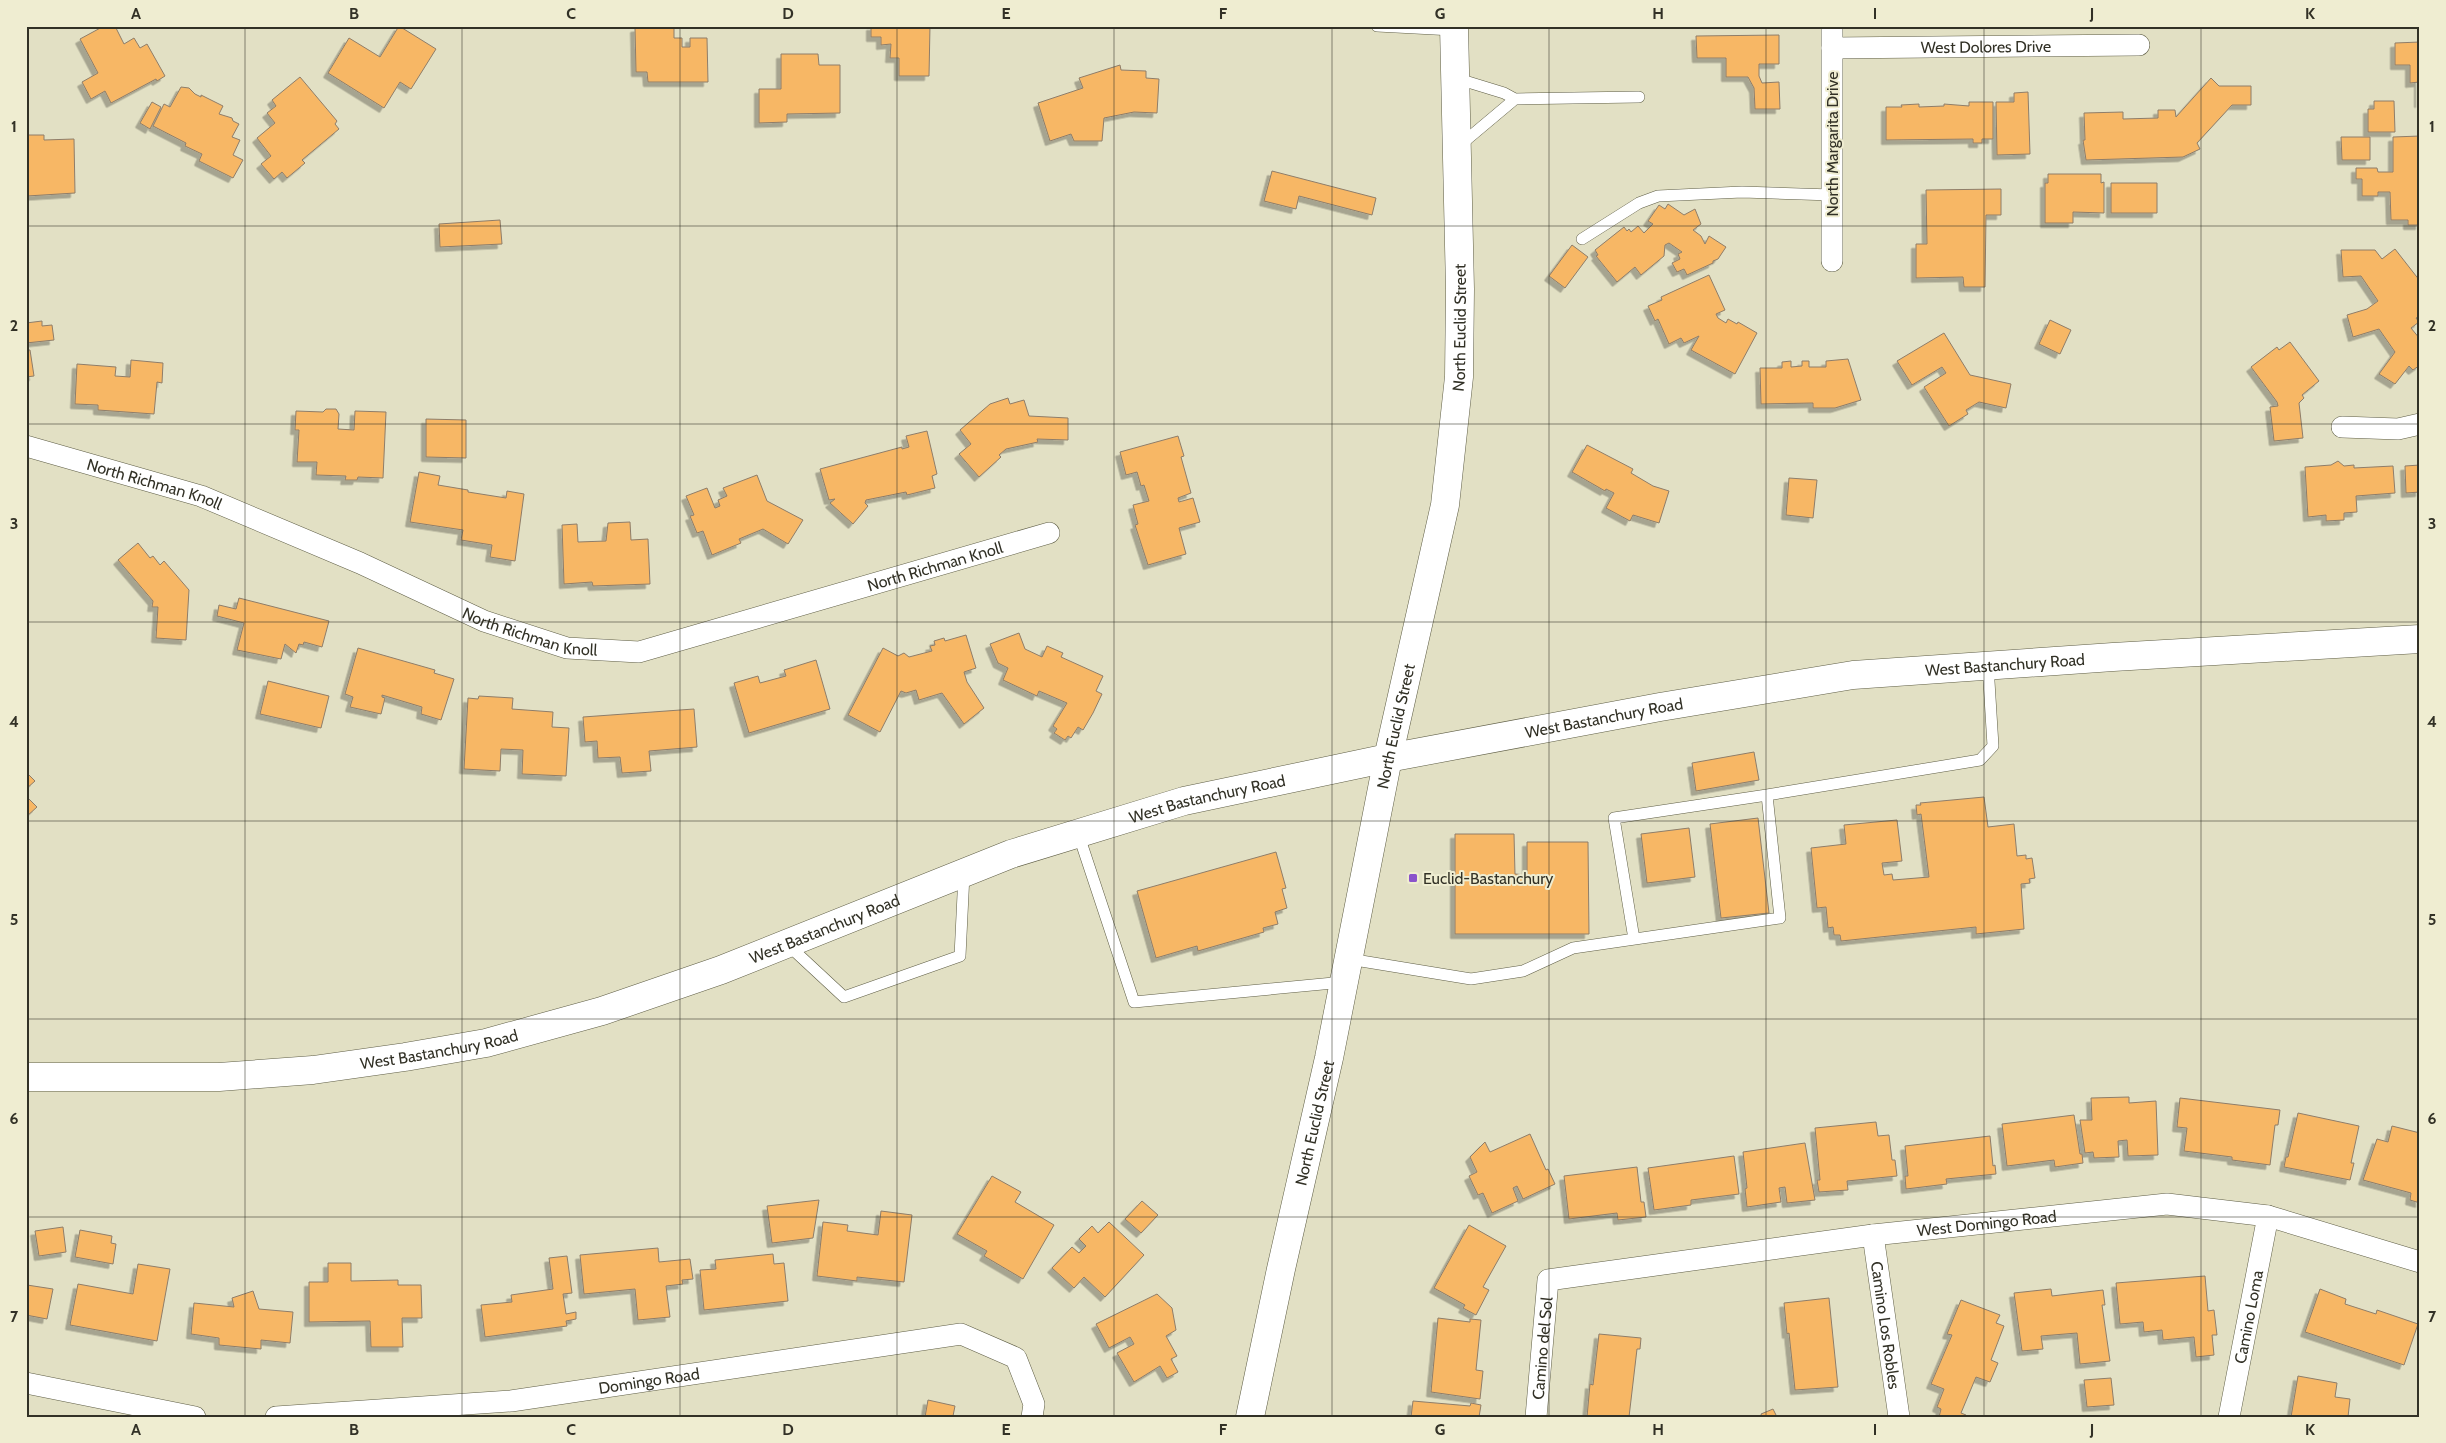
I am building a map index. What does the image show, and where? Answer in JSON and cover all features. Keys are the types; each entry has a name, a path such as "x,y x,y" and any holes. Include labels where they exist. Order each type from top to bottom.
{"main road":[{"name":"North Euclid Street","path":"1250,1417 1281,1268 1330,1058 1388,758 1445,505 1459,377 1460,289 1453,77 1454,28"},
{"name":"West Bastanchury Road","path":"26,1077 219,1077 313,1070 414,1056 486,1043 602,1011 721,970 1011,854 1184,802 1388,758 1763,688 1853,675 2420,639"}],"street":[{"name":"North Margarita Drive","path":"1832,26 1832,261"},
{"name":"West Dolores Drive","path":"1832,48 2139,45"},
{"path":"2342,427 2398,429 2420,424"},
{"name":"North Richman Knoll","path":"26,446 201,496 360,563 484,621 567,648 639,652 1049,533"},
{"name":"West Domingo Road","path":"1548,1280 1872,1235 2167,1204 2268,1216 2420,1262"},
{"name":"Camino Loma","path":"2229,1417 2268,1216"},
{"name":"Camino Los Robles","path":"1872,1235 1900,1417"},
{"name":"Camino del Sol","path":"1536,1417 1548,1280"},
{"name":"Domingo Road","path":"276,1417 510,1409 961,1334 1016,1358 1034,1404 1032,1417"},
{"path":"26,1383 196,1417"}],"lane":[{"path":"1377,26 1454,28"},
{"path":"1453,77 1504,93 1515,99 1640,97"},
{"path":"1455,148 1515,99"},
{"path":"1582,239 1639,203 1658,196 1742,192 1832,195"},
{"path":"1634,939 1614,818 1980,760 1993,746 1988,665"},
{"path":"1078,833 1134,1002 1346,971 1471,979 1523,971 1572,948 1780,918 1766,795"},
{"path":"787,944 844,997 960,956 964,873"}],"building":[{"path":"104,26 115,26 124,44 134,38 140,48 147,44 165,76 111,103 105,91 91,99 82,82 98,73 80,39"},
{"path":"399,26 436,49 411,89 400,82 384,108 328,73 349,38 380,57"},
{"path":"674,26 674,38 682,38 682,47 690,47 690,38 707,38 708,82 648,82 647,72 636,72 635,28"},
{"path":"871,26 930,26 929,76 899,76 899,58 890,58 891,44 881,45 881,37 871,37"},
{"path":"1779,35 1779,64 1759,64 1759,76 1762,83 1779,82 1780,109 1755,109 1754,88 1748,77 1726,77 1726,58 1697,58 1696,36"},
{"path":"2420,42 2419,103 2419,82 2410,83 2410,65 2395,65 2395,43"},
{"path":"781,54 818,54 819,65 840,65 840,113 787,114 787,122 759,123 759,89 781,89"},
{"path":"1120,65 1121,70 1146,71 1146,78 1159,79 1157,113 1134,112 1104,118 1102,141 1074,141 1071,134 1050,141 1038,103 1083,88 1079,78"},
{"path":"300,77 337,121 335,124 339,129 302,160 305,163 287,178 282,172 274,179 261,164 271,156 257,138 275,123 267,113 276,106 272,100"},
{"path":"2211,78 2219,86 2251,86 2251,105 2232,105 2197,143 2200,149 2183,157 2086,160 2083,140 2085,140 2084,113 2123,112 2123,119 2158,118 2158,110 2175,110 2176,117"},
{"path":"181,87 189,88 195,94 223,106 219,114 232,118 233,121 239,124 232,137 240,140 233,155 243,160 233,178 199,161 202,154 185,146 186,143 153,126 164,104 170,107"},
{"path":"2028,92 2030,154 1997,155 1996,102 2014,102 2014,93"},
{"path":"2374,101 2394,101 2395,132 2368,132 2368,109 2374,109"},
{"path":"152,102 161,107 150,129 140,123"},
{"path":"1969,102 1993,102 1993,139 1982,139 1982,143 1973,143 1973,139 1886,140 1886,107 1919,104 1919,107 1944,106 1944,104 1969,106"},
{"path":"26,135 44,135 44,140 74,139 75,193 27,196"},
{"path":"2420,136 2420,225 2408,225 2408,220 2391,220 2390,192 2378,192 2378,196 2362,196 2362,179 2356,179 2356,168 2377,168 2378,172 2393,172 2393,137"},
{"path":"2341,137 2370,137 2370,160 2342,160"},
{"path":"1272,171 1376,198 1372,215 1299,196 1296,209 1264,201"},
{"path":"2048,174 2101,174 2101,183 2104,182 2104,213 2073,212 2073,223 2045,223 2045,183 2048,183"},
{"path":"2111,183 2157,183 2157,213 2111,213"},
{"path":"2001,189 2001,215 1986,215 1985,287 1964,287 1963,277 1916,278 1916,244 1927,244 1926,190"},
{"path":"1668,204 1684,215 1695,209 1701,224 1693,230 1701,236 1705,244 1709,236 1726,247 1713,263 1687,275 1684,269 1677,272 1672,263 1680,259 1678,254 1682,252 1669,243 1665,245 1664,256 1641,275 1635,267 1617,282 1596,256 1598,255 1595,250 1624,227 1627,231 1629,229 1631,232 1638,226 1644,233 1653,224 1648,221 1659,205 1665,209"},
{"path":"500,220 502,244 440,247 439,224"},
{"path":"1572,245 1588,257 1565,288 1549,276"},
{"path":"2395,249 2420,281 2420,316 2416,318 2419,322 2411,328 2420,339 2420,365 2413,370 2409,366 2395,384 2379,374 2395,352 2379,329 2353,337 2347,315 2367,309 2378,301 2361,276 2343,277 2341,250 2375,250 2382,259"},
{"path":"1709,275 1725,310 1716,314 1718,318 1726,323 1728,319 1737,324 1738,322 1757,333 1735,374 1691,350 1699,336 1684,343 1681,338 1669,344 1658,319 1655,321 1648,306 1662,300 1661,297"},
{"path":"2050,320 2071,330 2060,354 2039,344"},
{"path":"42,321 42,326 52,325 54,340 26,343 26,323"},
{"path":"1944,333 1970,375 2011,384 2006,408 1979,402 1966,410 1968,414 1949,426 1924,387 1946,373 1942,367 1912,385 1897,361"},
{"path":"2290,342 2319,381 2302,395 2304,398 2299,403 2303,438 2274,441 2270,407 2278,406 2277,402 2251,367 2277,347 2279,350"},
{"path":"26,350 30,350 34,376 26,377"},
{"path":"1848,359 1861,400 1835,408 1813,408 1813,403 1761,404 1760,368 1782,368 1782,362 1791,361 1791,367 1802,366 1802,361 1809,361 1809,367 1826,367 1826,361"},
{"path":"131,360 163,363 162,383 157,382 154,414 98,410 98,405 75,404 77,364 116,367 115,376 130,377"},
{"path":"1008,398 1010,404 1024,400 1029,416 1068,418 1068,440 1037,439 1038,442 1006,449 999,455 1001,457 979,477 959,454 971,444 960,430 990,404"},
{"path":"326,409 336,409 339,414 338,429 354,430 355,411 386,412 383,478 358,477 357,480 345,480 346,476 316,475 317,462 297,462 299,430 295,430 296,411 323,412"},
{"path":"426,419 466,420 466,458 426,457"},
{"path":"927,431 937,474 932,476 935,488 907,495 906,492 866,500 865,503 868,506 853,524 830,503 835,499 829,500 820,469 902,447 902,449 909,447 906,436"},
{"path":"1178,436 1184,456 1181,457 1191,493 1178,498 1179,502 1193,498 1200,522 1179,528 1186,554 1148,565 1135,525 1138,524 1133,505 1149,501 1144,485 1141,486 1137,472 1126,475 1120,452"},
{"path":"1587,445 1633,469 1631,473 1653,486 1669,491 1659,523 1633,515 1630,521 1606,508 1614,493 1606,489 1605,491 1572,472"},
{"path":"2338,461 2344,466 2354,465 2354,468 2393,466 2395,493 2356,496 2357,512 2344,513 2344,520 2326,521 2326,515 2308,517 2305,467 2331,465"},
{"path":"2420,465 2420,492 2406,493 2405,466"},
{"path":"419,472 440,476 438,485 468,490 468,492 506,498 507,491 524,494 515,561 490,557 492,545 461,540 463,530 410,522"},
{"path":"757,475 767,501 803,520 788,544 763,529 739,539 741,543 712,555 703,531 697,533 690,516 694,515 686,496 707,488 715,508 720,506 718,500 727,496 723,488"},
{"path":"1789,478 1817,480 1813,518 1786,515"},
{"path":"630,522 631,540 648,539 650,584 593,586 592,582 564,584 562,525 577,524 578,542 606,541 608,523"},
{"path":"138,543 150,558 153,556 160,565 164,561 189,590 186,640 156,638 158,607 152,607 153,601 118,560"},
{"path":"239,598 329,621 322,647 304,642 303,645 299,644 296,653 285,644 281,659 237,650 244,623 217,616 219,605 236,609"},
{"path":"1019,633 1025,649 1042,657 1047,646 1063,653 1061,657 1103,676 1096,691 1102,694 1093,713 1083,730 1078,727 1071,738 1068,736 1065,740 1054,733 1057,729 1053,726 1067,703 1039,691 1037,696 1003,680 1008,668 998,663 990,644"},
{"path":"966,635 976,668 964,672 967,682 984,708 964,724 942,693 919,700 916,690 906,693 901,691 880,732 848,715 883,648 898,656 904,653 909,657 932,651 930,646 935,645 934,641 944,638 945,641"},
{"path":"358,648 435,670 434,673 454,679 441,720 421,714 422,707 382,695 385,698 381,714 350,707 353,697 345,694"},
{"path":"816,660 830,709 749,733 734,683 758,676 760,683 786,676 784,670"},
{"path":"268,681 329,696 321,728 260,714"},
{"path":"479,696 513,698 512,709 553,712 552,727 569,728 566,776 522,774 523,750 501,749 500,771 464,769 468,698 478,699"},
{"path":"694,709 697,747 649,751 651,771 622,773 620,757 598,758 597,741 585,742 583,717"},
{"path":"1754,752 1759,780 1696,791 1692,763"},
{"path":"26,772 35,781 26,789"},
{"path":"26,796 37,807 26,817"},
{"path":"1984,797 1988,827 2014,824 2017,856 2026,855 2026,859 2032,858 2035,878 2029,879 2030,883 2021,884 2024,929 1976,934 1976,927 1841,941 1840,935 1834,935 1833,927 1828,928 1826,907 1817,908 1811,848 1846,844 1844,825 1897,820 1902,861 1882,863 1884,875 1892,874 1893,880 1929,877 1921,814 1917,815 1916,805 1921,805 1920,803"},
{"path":"1758,818 1769,913 1721,918 1710,824"},
{"path":"1689,828 1695,877 1647,883 1641,834"},
{"path":"1455,834 1514,834 1515,874 1527,875 1527,842 1588,842 1589,934 1455,934"},
{"path":"1276,852 1286,888 1282,889 1287,908 1275,912 1278,924 1263,928 1264,932 1198,951 1197,946 1156,958 1137,891"},
{"path":"2129,1097 2129,1103 2156,1101 2158,1155 2128,1156 2127,1140 2118,1141 2119,1157 2094,1158 2093,1152 2085,1153 2080,1120 2092,1120 2091,1098"},
{"path":"2180,1098 2280,1110 2278,1125 2275,1125 2270,1165 2232,1160 2232,1157 2184,1151 2187,1128 2177,1127"},
{"path":"2298,1113 2359,1126 2351,1163 2354,1163 2350,1180 2284,1167"},
{"path":"2074,1115 2083,1163 2055,1167 2054,1160 2007,1166 2002,1124"},
{"path":"1876,1122 1878,1136 1889,1135 1892,1160 1895,1160 1897,1176 1847,1181 1848,1190 1819,1192 1817,1180 1820,1180 1815,1128"},
{"path":"2392,1126 2420,1133 2420,1203 2410,1200 2411,1193 2363,1180 2377,1139 2388,1142"},
{"path":"1530,1134 1546,1170 1548,1169 1555,1184 1523,1199 1517,1186 1513,1188 1518,1201 1492,1213 1483,1193 1478,1195 1469,1176 1477,1172 1470,1157 1485,1142 1490,1152"},
{"path":"1990,1136 1993,1166 1995,1165 1996,1174 1946,1179 1947,1184 1906,1189 1905,1176 1908,1176 1905,1146"},
{"path":"1805,1143 1815,1200 1787,1203 1785,1187 1779,1188 1781,1202 1747,1207 1743,1152"},
{"path":"1734,1156 1739,1194 1691,1200 1691,1205 1654,1210 1648,1168"},
{"path":"1637,1167 1641,1202 1644,1202 1646,1217 1618,1220 1617,1213 1569,1219 1564,1176"},
{"path":"992,1176 1021,1192 1015,1202 1054,1225 1023,1279 984,1256 987,1251 957,1234"},
{"path":"819,1200 813,1238 772,1243 767,1206"},
{"path":"1142,1201 1158,1215 1141,1233 1125,1219"},
{"path":"881,1211 912,1215 904,1282 857,1277 857,1281 817,1276 823,1222 848,1225 847,1231 878,1235"},
{"path":"1109,1222 1144,1255 1105,1297 1084,1277 1074,1288 1052,1268 1072,1247 1079,1253 1086,1246 1079,1239 1092,1226 1098,1233"},
{"path":"1469,1225 1506,1246 1483,1287 1489,1290 1476,1315 1463,1308 1465,1305 1434,1288"},
{"path":"63,1227 66,1252 39,1256 35,1231"},
{"path":"80,1230 112,1236 111,1243 116,1244 113,1264 75,1257"},
{"path":"658,1248 659,1262 690,1259 693,1279 682,1280 683,1284 666,1286 670,1317 638,1320 635,1289 584,1294 580,1255"},
{"path":"773,1254 774,1264 784,1263 788,1301 704,1310 700,1270 716,1269 715,1260"},
{"path":"567,1256 572,1293 563,1294 566,1314 576,1312 576,1319 566,1321 567,1326 485,1337 481,1305 512,1302 511,1295 553,1289 549,1258"},
{"path":"328,1263 351,1263 351,1281 398,1280 398,1285 421,1285 422,1318 402,1318 403,1347 371,1347 370,1321 309,1322 309,1282 328,1282"},
{"path":"138,1264 170,1269 157,1341 70,1325 78,1284 133,1294"},
{"path":"2205,1276 2208,1311 2214,1310 2217,1335 2212,1335 2214,1355 2196,1357 2194,1337 2163,1340 2162,1330 2144,1332 2143,1322 2120,1324 2116,1283"},
{"path":"26,1282 27,1285 53,1289 47,1319 26,1315"},
{"path":"2051,1289 2052,1296 2103,1290 2105,1305 2102,1305 2110,1361 2080,1364 2077,1333 2041,1336 2043,1349 2022,1351 2014,1293"},
{"path":"2320,1289 2346,1299 2345,1304 2376,1314 2377,1310 2418,1324 2404,1365 2305,1332"},
{"path":"253,1291 259,1309 293,1312 290,1343 261,1340 261,1349 219,1345 219,1338 191,1334 194,1303 234,1307 232,1298"},
{"path":"1157,1294 1172,1308 1176,1330 1166,1336 1177,1356 1171,1359 1178,1372 1167,1378 1160,1366 1134,1382 1117,1353 1134,1344 1130,1337 1109,1348 1096,1324"},
{"path":"1829,1298 1838,1387 1795,1390 1784,1303"},
{"path":"1961,1300 2000,1315 1996,1323 2004,1326 1991,1360 1998,1363 1990,1382 1976,1377 1961,1413 1966,1415 1965,1417 1939,1417 1941,1409 1937,1407 1944,1389 1931,1384 1952,1335 1947,1334"},
{"path":"1438,1318 1470,1322 1470,1319 1481,1320 1476,1370 1483,1371 1480,1399 1431,1392"},
{"path":"1599,1334 1641,1338 1640,1349 1637,1349 1629,1417 1587,1417 1590,1384 1593,1385"},
{"path":"2298,1376 2337,1383 2335,1397 2350,1399 2348,1417 2291,1417"},
{"path":"2111,1378 2114,1405 2087,1407 2084,1380"},
{"path":"928,1400 955,1406 953,1416 956,1417 925,1417"},
{"path":"1413,1401 1470,1406 1471,1403 1481,1405 1479,1417 1411,1417"},
{"path":"1773,1409 1777,1417 1762,1417 1761,1414"}],"place":[{"name":"Euclid-Bastanchury","path":"1413,878"}]}
